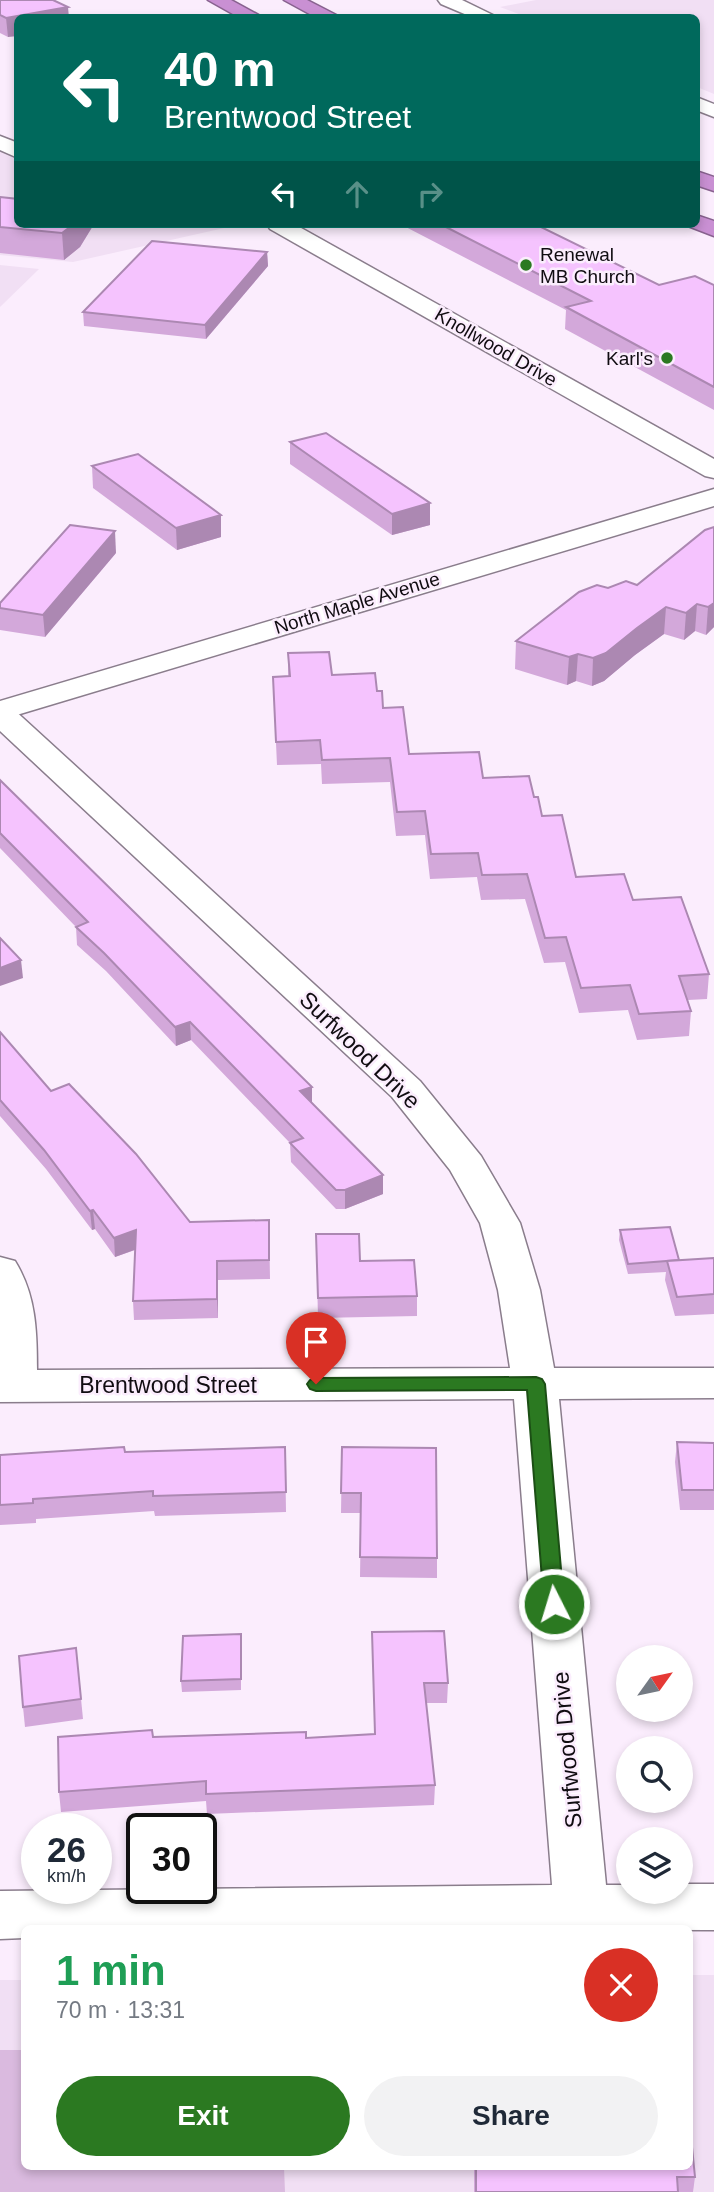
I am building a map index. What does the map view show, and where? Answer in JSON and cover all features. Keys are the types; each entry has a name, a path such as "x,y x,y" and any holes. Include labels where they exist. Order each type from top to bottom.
{"highway":[{"path":"293,0 324,14"},
{"path":"317,0 341,14"},
{"path":"217,1 246,14"}],"street":[{"path":"447,0 480,14"},
{"name":"Knollwood Drive","path":"285,228 714,470"},
{"name":"North Maple Avenue","path":"0,712 714,497"},
{"name":"Surfwood Drive","path":"0,712 405,1089 467,1165 500,1223 519,1290 536,1384 580,1907"},
{"path":"0,1271 6,1280 16,1322 8,1386"},
{"name":"Brentwood Street","path":"8,1386 714,1383"},
{"path":"0,1915 714,1907"}],"shaded area":[{"path":"536,0 714,0 714,94 700,88 700,14 519,14 500,7"},
{"path":"0,142 14,150 14,228 224,228 73,262 0,255"},
{"path":"0,265 39,269 0,307"},
{"path":"693,1975 714,1975 714,2192 0,2192 0,1980 21,1980 21,2170 693,2170"},
{"path":"0,2050 21,2050 21,2170 284,2170 285,2192 0,2192"}],"building":[{"path":"0,0 53,0 68,7 14,14 14,17 6,18 0,15"},
{"path":"0,197 14,199 14,228 69,228 62,233 0,227"},
{"path":"448,228 543,228 659,285 695,276 714,285 714,387 566,307 591,301"},
{"path":"152,241 267,252 205,325 83,312"},
{"path":"326,433 430,503 392,514 290,442"},
{"path":"138,454 221,515 176,528 92,466"},
{"path":"70,525 115,531 43,615 0,608 0,603"},
{"path":"714,527 714,603 708,607 697,604 686,613 666,607 606,653 593,658 578,654 569,657 516,641 579,592 597,585 608,588 626,581 637,585 705,530"},
{"path":"329,652 332,675 375,673 377,691 382,691 383,708 403,707 409,754 479,752 483,778 529,776 542,816 562,815 576,877 624,874 633,900 681,897 709,974 679,976 691,1011 639,1014 630,985 581,988 566,937 545,938 527,874 482,875 478,853 431,854 425,811 397,812 390,758 322,760 320,740 276,742 273,677 290,676 288,653"},
{"path":"0,780 312,1087 300,1091 383,1175 345,1190 336,1190 290,1143 303,1138 190,1022 175,1027 76,927 88,922 0,833"},
{"path":"0,938 21,960 0,968"},
{"path":"0,1032 51,1091 69,1084 136,1154 190,1222 269,1220 269,1260 217,1261 217,1299 133,1301 136,1230 114,1238 0,1100"},
{"path":"670,1227 679,1260 628,1264 620,1230"},
{"path":"316,1234 359,1234 360,1261 414,1260 417,1296 318,1298"},
{"path":"714,1258 714,1294 677,1297 667,1261"},
{"path":"677,1442 714,1443 714,1490 682,1490"},
{"path":"124,1447 125,1452 285,1447 286,1492 153,1496 153,1491 33,1499 33,1503 0,1505 0,1455"},
{"path":"342,1447 436,1448 437,1558 360,1557 361,1493 341,1493"},
{"path":"444,1631 448,1683 424,1683 435,1785 206,1794 206,1781 59,1792 58,1737 152,1730 153,1737 306,1732 306,1738 375,1734 372,1632"},
{"path":"241,1634 241,1679 181,1681 183,1636"},
{"path":"76,1648 81,1699 23,1707 19,1656"},
{"path":"693,2157 695,2177 677,2177 678,2192 476,2192 476,2170 693,2170"}],"place":[{"name":"Renewal MB Church","path":"526,265"},
{"name":"Karl's","path":"667,358"}],"route":[{"path":"316,1384 536,1384 554,1604"}]}
